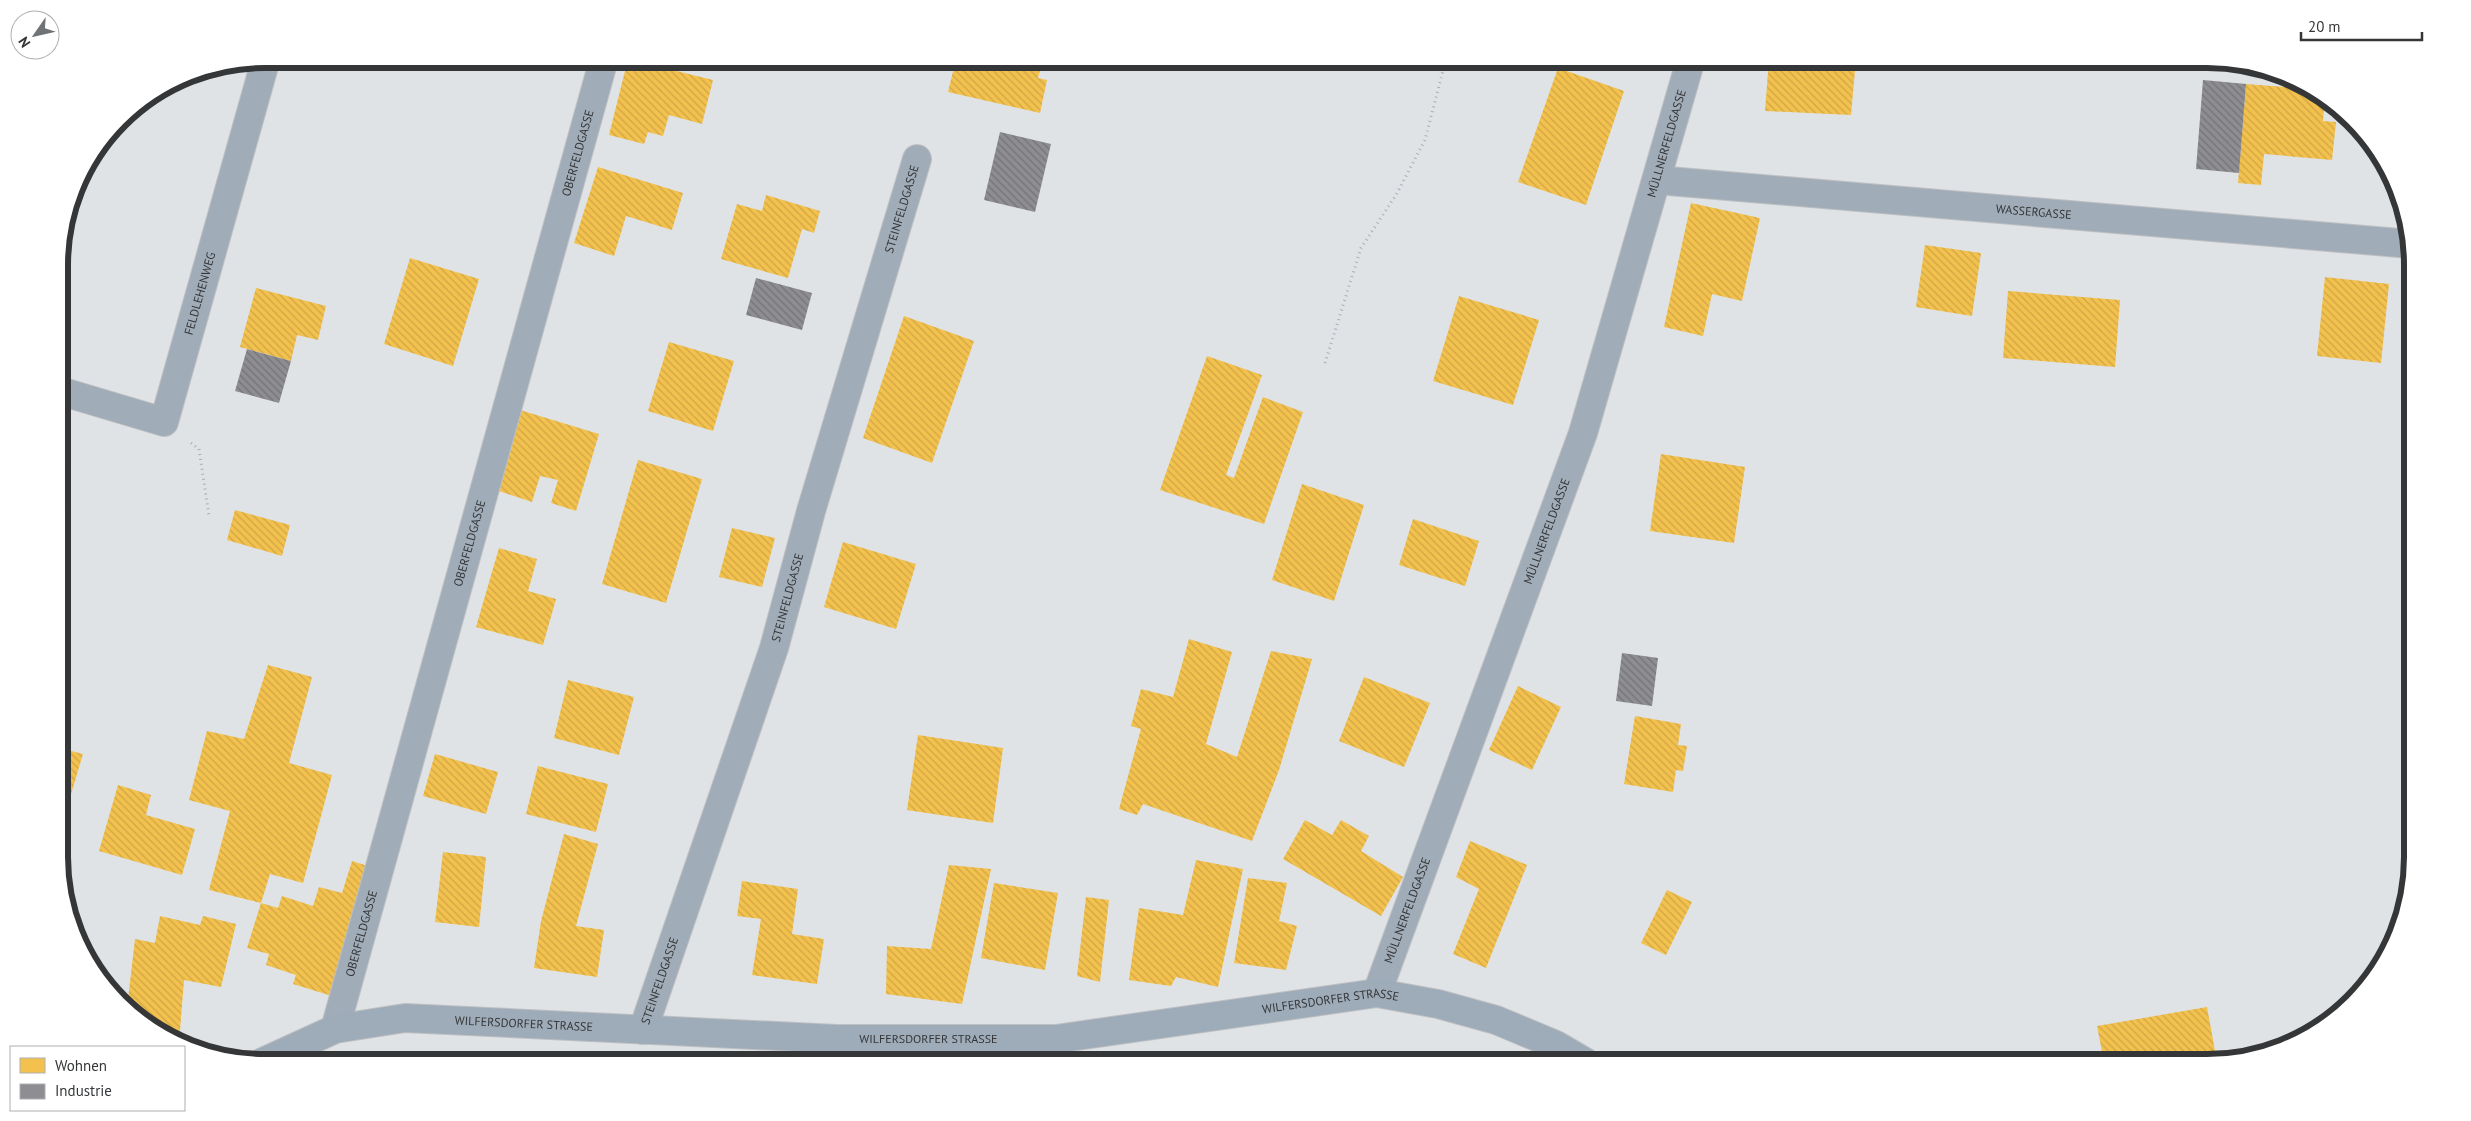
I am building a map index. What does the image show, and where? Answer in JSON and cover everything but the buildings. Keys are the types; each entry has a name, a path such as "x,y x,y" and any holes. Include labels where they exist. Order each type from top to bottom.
{"street":[{"name":"FELDLEHENWEG","path":"164,422 263,68"},
{"name":"OBERFELDGASSE","path":"336,1029 602,68"},
{"name":"MÜLLNERFELDGASSE","path":"1377,993 1583,433 1688,68"},
{"name":"STEINFELDGASSE","path":"643,1030 774,648 811,512 917,159"},
{"name":"WASSERGASSE","path":"1657,180 2402,243"},
{"path":"68,393 164,422"},
{"name":"WILFERSDORFER STRASSE","path":"281,1054 336,1029 405,1018 837,1039 1056,1039 1377,993 1438,1004 1496,1020 1556,1045 1571,1054"}],"path":[{"path":"1325,363 1360,248 1396,195 1425,140 1444,68"},
{"path":"164,422 198,449 209,516"}]}
